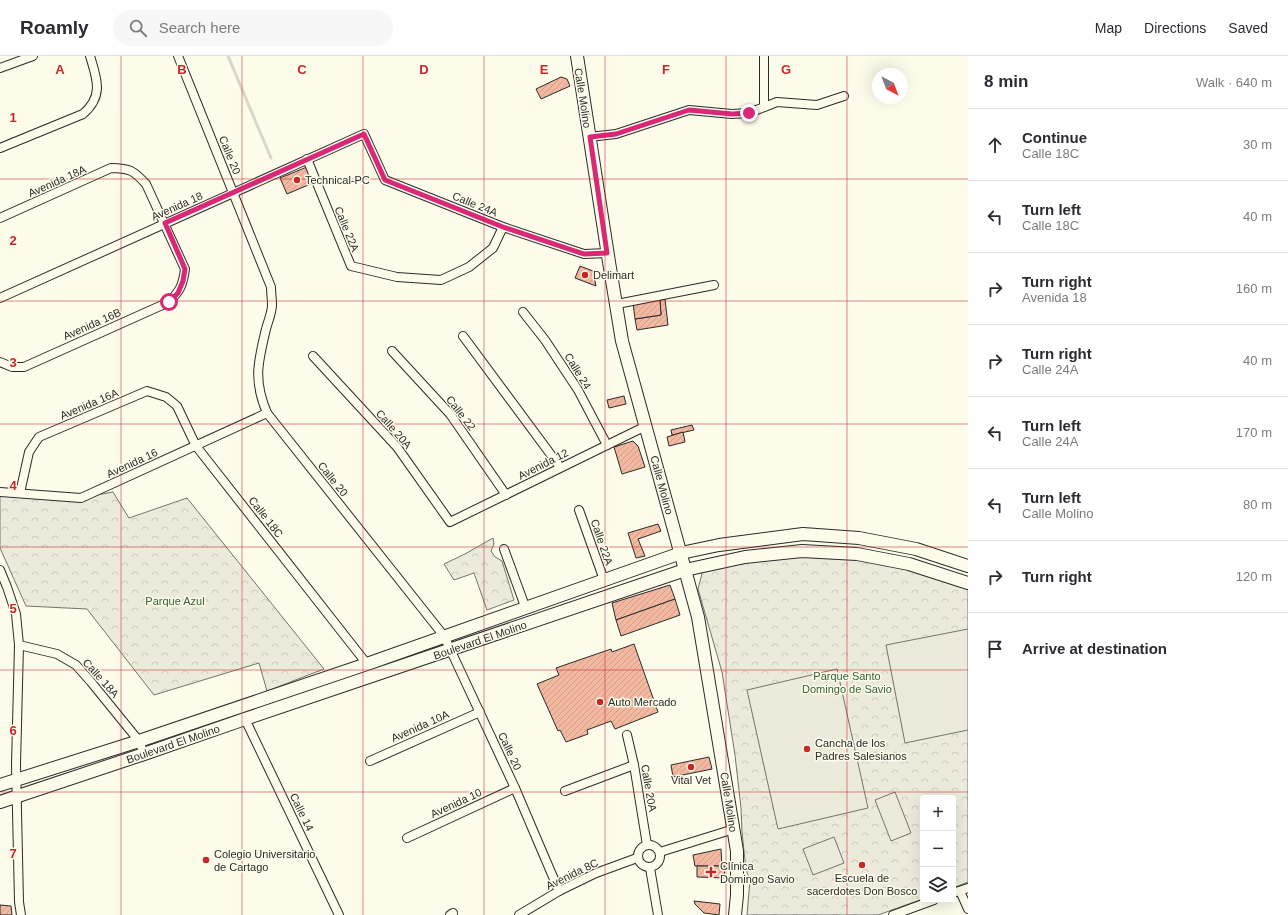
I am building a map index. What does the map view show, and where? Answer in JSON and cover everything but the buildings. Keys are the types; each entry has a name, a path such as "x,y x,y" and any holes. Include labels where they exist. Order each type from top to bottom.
{"street":[{"path":"0,68 33,56"},
{"path":"0,148 83,114 90,108 95,99 98,83 90,56"},
{"name":"Calle 20","path":"178,56 271,286 272,306 260,352 258,369 258,384 261,399 267,413 444,636 452,650 515,788 559,891"},
{"name":"Calle Molino","path":"577,56 622,342 698,617 737,851 737,895 735,915"},
{"path":"764,56 764,107"},
{"path":"590,137 616,134 689,110 732,114 749,113 777,102 817,105 844,96"},
{"name":"Avenida 18","path":"0,298 364,134"},
{"name":"Calle 24A","path":"364,134 385,180 503,227 584,254 607,253"},
{"name":"Calle 22A","path":"307,159 351,266 397,277 441,280 469,266 493,248 503,227"},
{"name":"Avenida 18A","path":"0,218 111,168 124,168 136,174 146,184 165,223"},
{"name":"Avenida 16B","path":"0,362 12,367 24,367 169,302 178,293 183,281 185,269 165,223"},
{"path":"617,304 714,285"},
{"name":"Calle 24","path":"523,312 545,340 578,390 607,445"},
{"path":"463,336 560,467"},
{"name":"Calle 22","path":"392,351 450,414 506,495"},
{"name":"Calle 20A","path":"313,356 397,447 450,522"},
{"name":"Avenida 16A","path":"20,493 28,452 39,438 147,391"},
{"name":"Calle 18C","path":"147,391 166,397 177,406 196,446 367,664"},
{"name":"Avenida 16","path":"0,492 82,498 267,413"},
{"name":"Avenida 12","path":"450,522 646,426"},
{"name":"Calle 22A","path":"579,510 604,580"},
{"name":"Boulevard El Molino","path":"0,785 139,741 367,664 681,553 719,545 803,534 859,538 916,550 968,566"},
{"path":"719,545 722,561"},
{"path":"504,549 526,609"},
{"name":"Boulevard El Molino","path":"0,802 685,570 722,561 802,551 857,554 909,564 967,580"},
{"path":"0,570 16,614 19,645 17,796 19,902 21,915"},
{"name":"Calle 18A","path":"19,645 57,654 76,665 139,741 144,754"},
{"name":"Avenida 10A","path":"370,761 480,712"},
{"name":"Calle 14","path":"245,719 339,915"},
{"name":"Calle 20A","path":"627,735 634,765 647,844"},
{"path":"565,791 634,765"},
{"name":"Avenida 10","path":"407,838 515,788"},
{"path":"660,852 734,829"},
{"path":"647,844 655,846 660,852 658,862 655,866 650,868 644,867 637,858 641,847 647,844"},
{"name":"Avenida 8C","path":"519,915 559,891 596,873 637,858"},
{"path":"650,868 658,915"},
{"path":"968,888 956,892 968,909"},
{"path":"893,915 926,903"}],"green space":[{"name":"Parque Azul","path":"113,492 129,518 187,498 324,669 267,691 259,663 154,695 87,609 26,606 0,548 0,494 81,498"},
{"path":"493,538 494,544 491,551 495,557 502,561 514,600 487,610 474,573 454,580 444,564"},
{"name":"Parque Santo Domingo de Savio","path":"794,557 859,559 926,574 968,589 968,882 956,887 956,795 920,795 920,900 878,915 747,915 750,880 746,870 735,755 722,672 698,589 703,570 732,563"},
{"name":"Cancha de los Padres Salesianos","path":"968,629 968,730 905,743 886,645"},
{"name":"Cancha de los Padres Salesianos","path":"837,669 868,808 778,829 747,690"},
{"path":"895,792 911,833 891,841 875,800"},
{"path":"834,837 844,863 813,875 803,849"}],"waterway":[{"path":"228,56 271,158"}],"place":[{"name":"Technical-PC","path":"297,180"},
{"name":"Delimart","path":"585,275"},
{"name":"Auto Mercado","path":"600,702"},
{"name":"Cancha de los Padres Salesianos","path":"807,749"},
{"name":"Vital Vet","path":"691,767"},
{"name":"Colegio Universitario de Cartago","path":"206,860"},
{"name":"Escuela de sacerdotes Don Bosco","path":"862,865"},
{"name":"Clínica Domingo Savio","path":"711,872"}],"route":[{"path":"169,302 178,293 183,281 185,269 165,223 364,134 385,180 503,227 584,254 594,254 607,253 590,137 616,134 689,110 732,114 749,113"}]}
